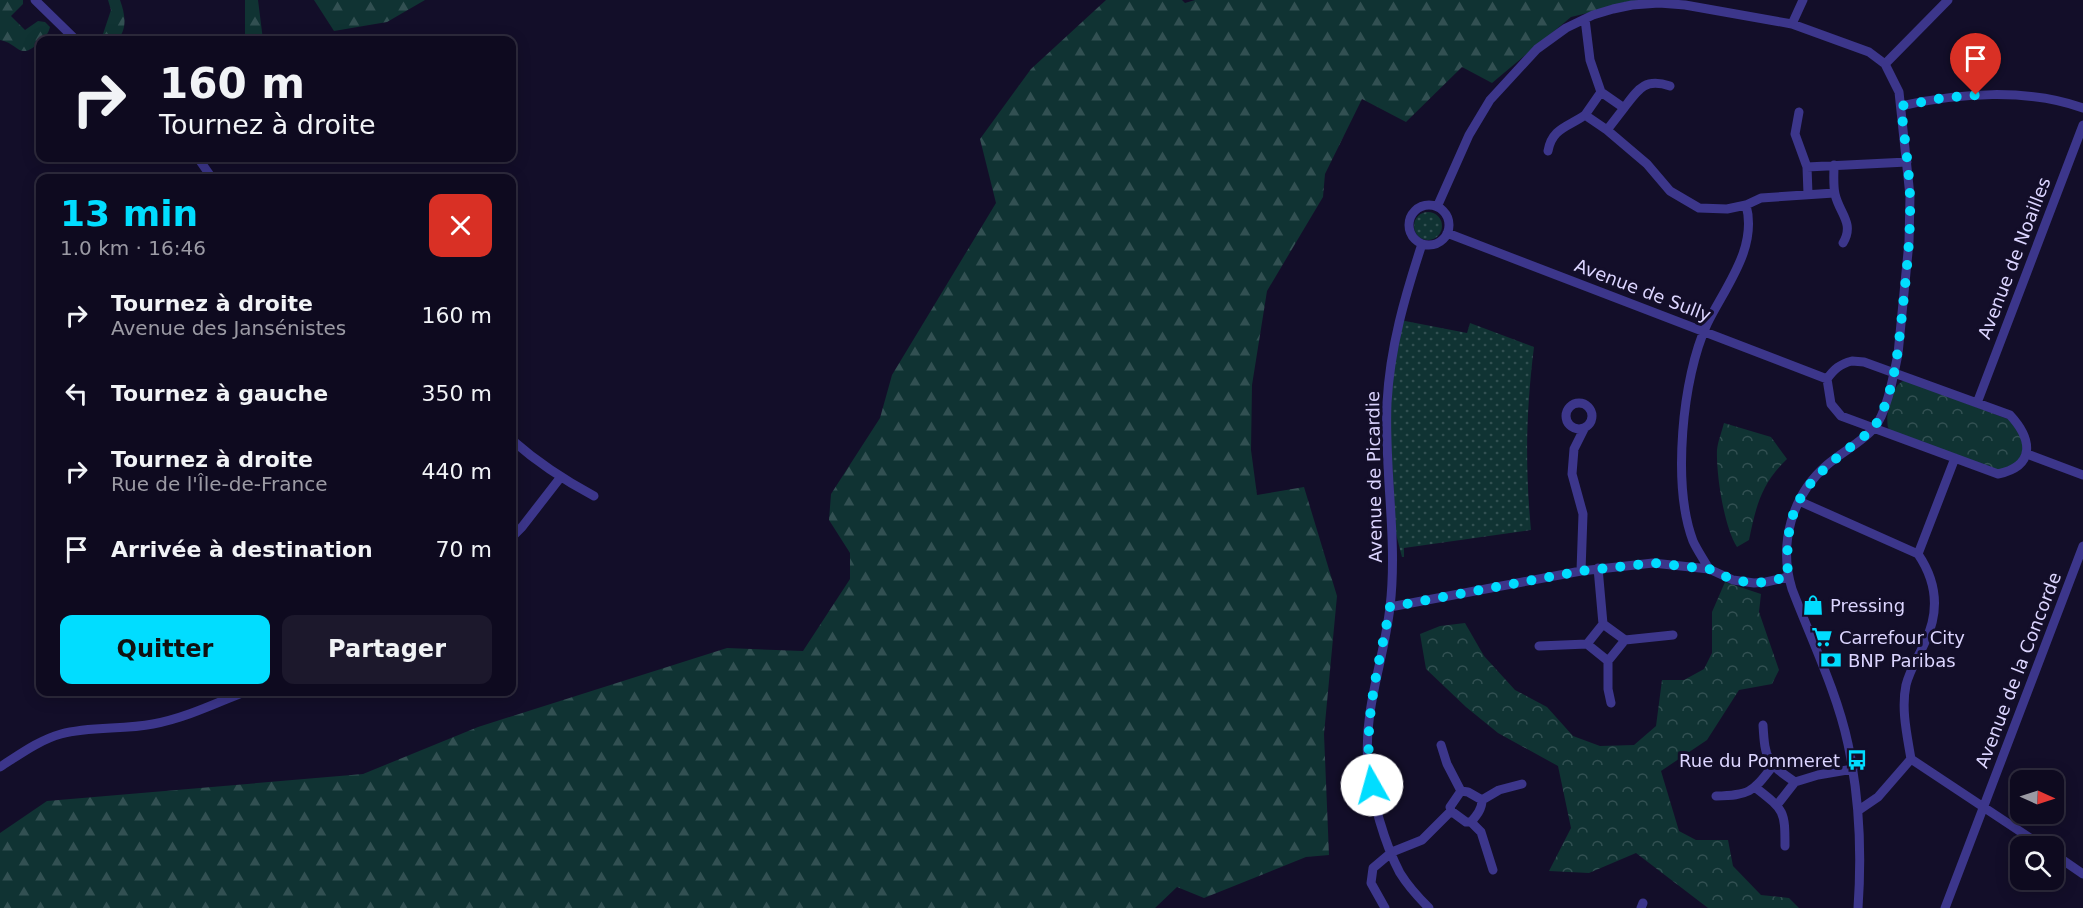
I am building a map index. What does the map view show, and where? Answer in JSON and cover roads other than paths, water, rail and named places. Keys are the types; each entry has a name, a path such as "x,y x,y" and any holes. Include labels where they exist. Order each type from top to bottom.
{"street":[{"path":"34,0 72,36"},
{"path":"1792,24 1803,0"},
{"path":"1885,64 1948,0"},
{"path":"1437,207 1468,135 1490,100 1537,49 1566,28 1622,7 1659,3 1684,5 1792,24 1869,52 1885,64 1899,92 1910,196 1909,242 1898,354 1880,417 1874,428 1813,479 1798,501 1788,531 1786,550 1788,577 1848,742 1859,810 1861,849 1858,908"},
{"path":"1585,19 1590,60 1601,92 1624,108"},
{"path":"1606,130 1640,87 1657,82 1671,86"},
{"path":"1548,151 1550,139 1558,130 1585,115 1601,92"},
{"path":"1901,106 1943,98 2012,96 2044,99 2083,108"},
{"path":"1799,112 1795,134 1807,166 1808,194"},
{"path":"1585,115 1647,164 1670,192 1699,208 1727,209 1746,205 1761,198 1834,193"},
{"name":"Avenue de Noailles","path":"1977,403 2083,125"},
{"path":"1807,166 1907,162"},
{"path":"1834,165 1834,193 1849,227 1843,243"},
{"path":"1426,205 1437,207 1449,221 1447,233 1440,242 1422,244 1413,237 1409,226 1410,220 1420,207 1426,205"},
{"path":"1709,569 1694,542 1689,527 1681,447 1688,392 1704,331 1746,247 1750,219 1746,205"},
{"name":"Avenue de Sully","path":"1447,233 1827,379"},
{"name":"Avenue de Picardie","path":"1422,244 1404,297 1391,356 1387,403 1387,447 1393,538 1390,607 1368,724 1368,764 1376,806 1401,874 1429,908"},
{"path":"1864,362 1977,403 2010,415 2020,426 2027,440 2027,454 2011,471 1998,474 1841,416 1831,404 1827,379 1843,363 1864,362"},
{"path":"1581,571 1583,514 1572,474 1574,449 1584,429"},
{"path":"516,444 560,478 594,496"},
{"path":"2027,454 2083,475"},
{"path":"1918,554 1955,458"},
{"path":"516,533 560,478"},
{"path":"1798,501 1918,554 1928,569 1935,606 1932,625 1906,686 1906,724 1911,759 2027,836"},
{"name":"Avenue de la Concorde","path":"1945,908 2083,546"},
{"path":"1390,607 1581,571 1653,563 1709,569 1733,580 1754,583 1788,577"},
{"path":"1587,644 1603,624 1599,568"},
{"path":"1603,624 1625,639 1673,635"},
{"path":"1611,703 1608,689 1608,661 1625,639"},
{"path":"1539,646 1587,644 1608,661"},
{"path":"0,767 33,746 60,734 154,724 184,716 234,696"},
{"path":"1763,725 1765,750 1772,766 1795,782"},
{"path":"1441,745 1447,764 1461,791"},
{"path":"1859,810 1878,797 1911,759"},
{"path":"1716,796 1740,795 1756,788 1772,766"},
{"path":"1777,805 1795,782 1818,775 1853,769"},
{"path":"1482,800 1499,790 1522,784"},
{"path":"1756,788 1777,805 1785,819 1785,846"},
{"path":"1385,908 1371,883 1373,868 1392,852 1422,840 1451,811 1450,807 1461,791"},
{"path":"1461,791 1468,792 1482,800"},
{"path":"1471,822 1482,807 1482,800"},
{"path":"1451,811 1466,822 1471,822 1481,832 1493,870"},
{"path":"2064,861 2083,874"}],"place":[{"name":"Pressing","path":"1813,605"},
{"name":"Carrefour City","path":"1822,637"},
{"name":"BNP Paribas","path":"1831,660"},
{"name":"Rue du Pommeret","path":"1857,760"}]}
